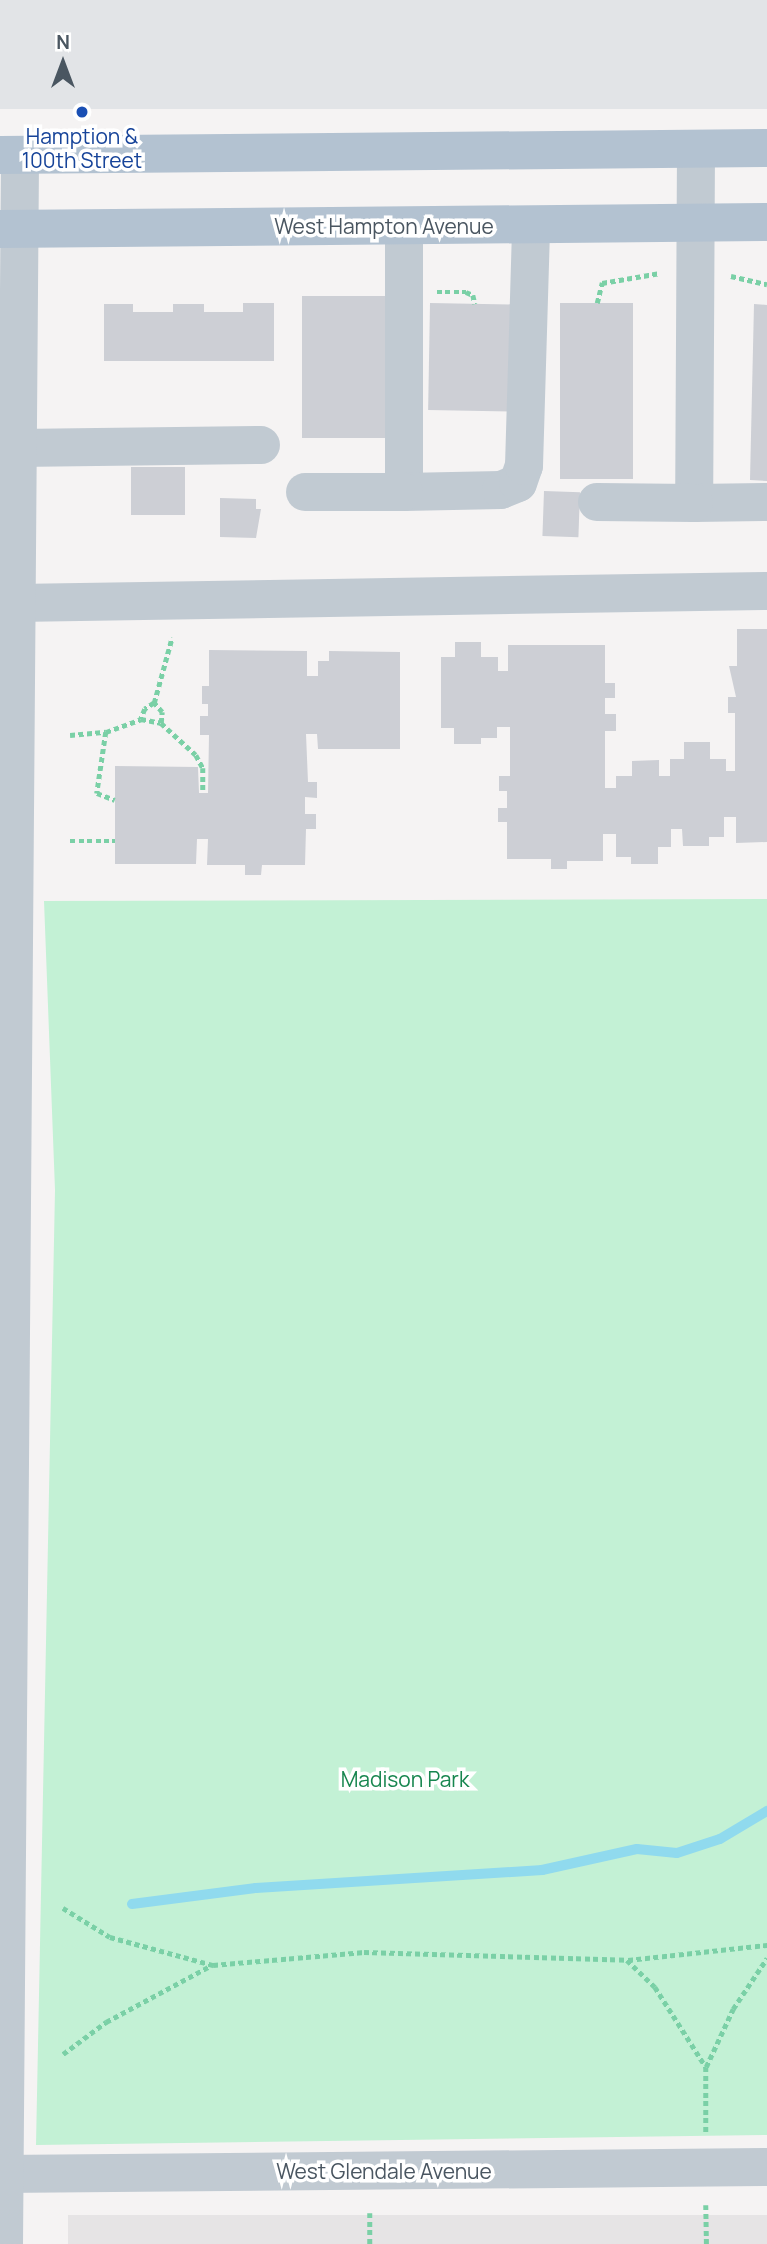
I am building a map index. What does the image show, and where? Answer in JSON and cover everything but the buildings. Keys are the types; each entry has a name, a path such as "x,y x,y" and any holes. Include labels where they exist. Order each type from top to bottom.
{"main road":[{"path":"10,155 767,148"},
{"name":"West Hampton Avenue","path":"10,229 767,222"}],"street":[{"path":"694,503 696,149"},
{"path":"4,2244 2,2174 8,883 16,603 8,542 11,441 10,155"},
{"path":"305,492 501,490 518,483 524,466 531,225"},
{"path":"404,226 404,492"},
{"path":"11,441 261,445"},
{"path":"597,502 767,502"},
{"path":"16,603 767,591"},
{"name":"West Glendale Avenue","path":"2,2174 767,2167"}],"path":[{"path":"426,292 466,292 473,295 475,304"},
{"path":"71,734 106,732 141,719 154,703 179,601"},
{"path":"154,703 162,712 161,723"},
{"path":"141,719 161,723 196,755 203,768 203,793"},
{"path":"106,732 97,793 115,800"},
{"path":"70,841 115,841"},
{"path":"63,1908 110,1937 213,1965 364,1952 627,1960 767,1945"},
{"path":"706,2142 706,2067 733,2009 767,1958"},
{"path":"627,1960 655,1987 706,2067"},
{"path":"63,2054 106,2022 213,1965"},
{"path":"706,2205 707,2244"},
{"path":"370,2213 370,2244"}],"shaded area":[{"path":"0,0 767,0 767,109 0,109"},
{"path":"68,2215 767,2215 767,2244 68,2244"}],"green space":[{"name":"Madison Park","path":"767,899 767,2135 36,2145 55,1190 44,901"}],"waterway":[{"path":"132,1904 256,1888 542,1870 637,1849 677,1853 720,1839 767,1811"}],"place":[{"name":"Hamption & 100th Street","path":"82,112"}]}
